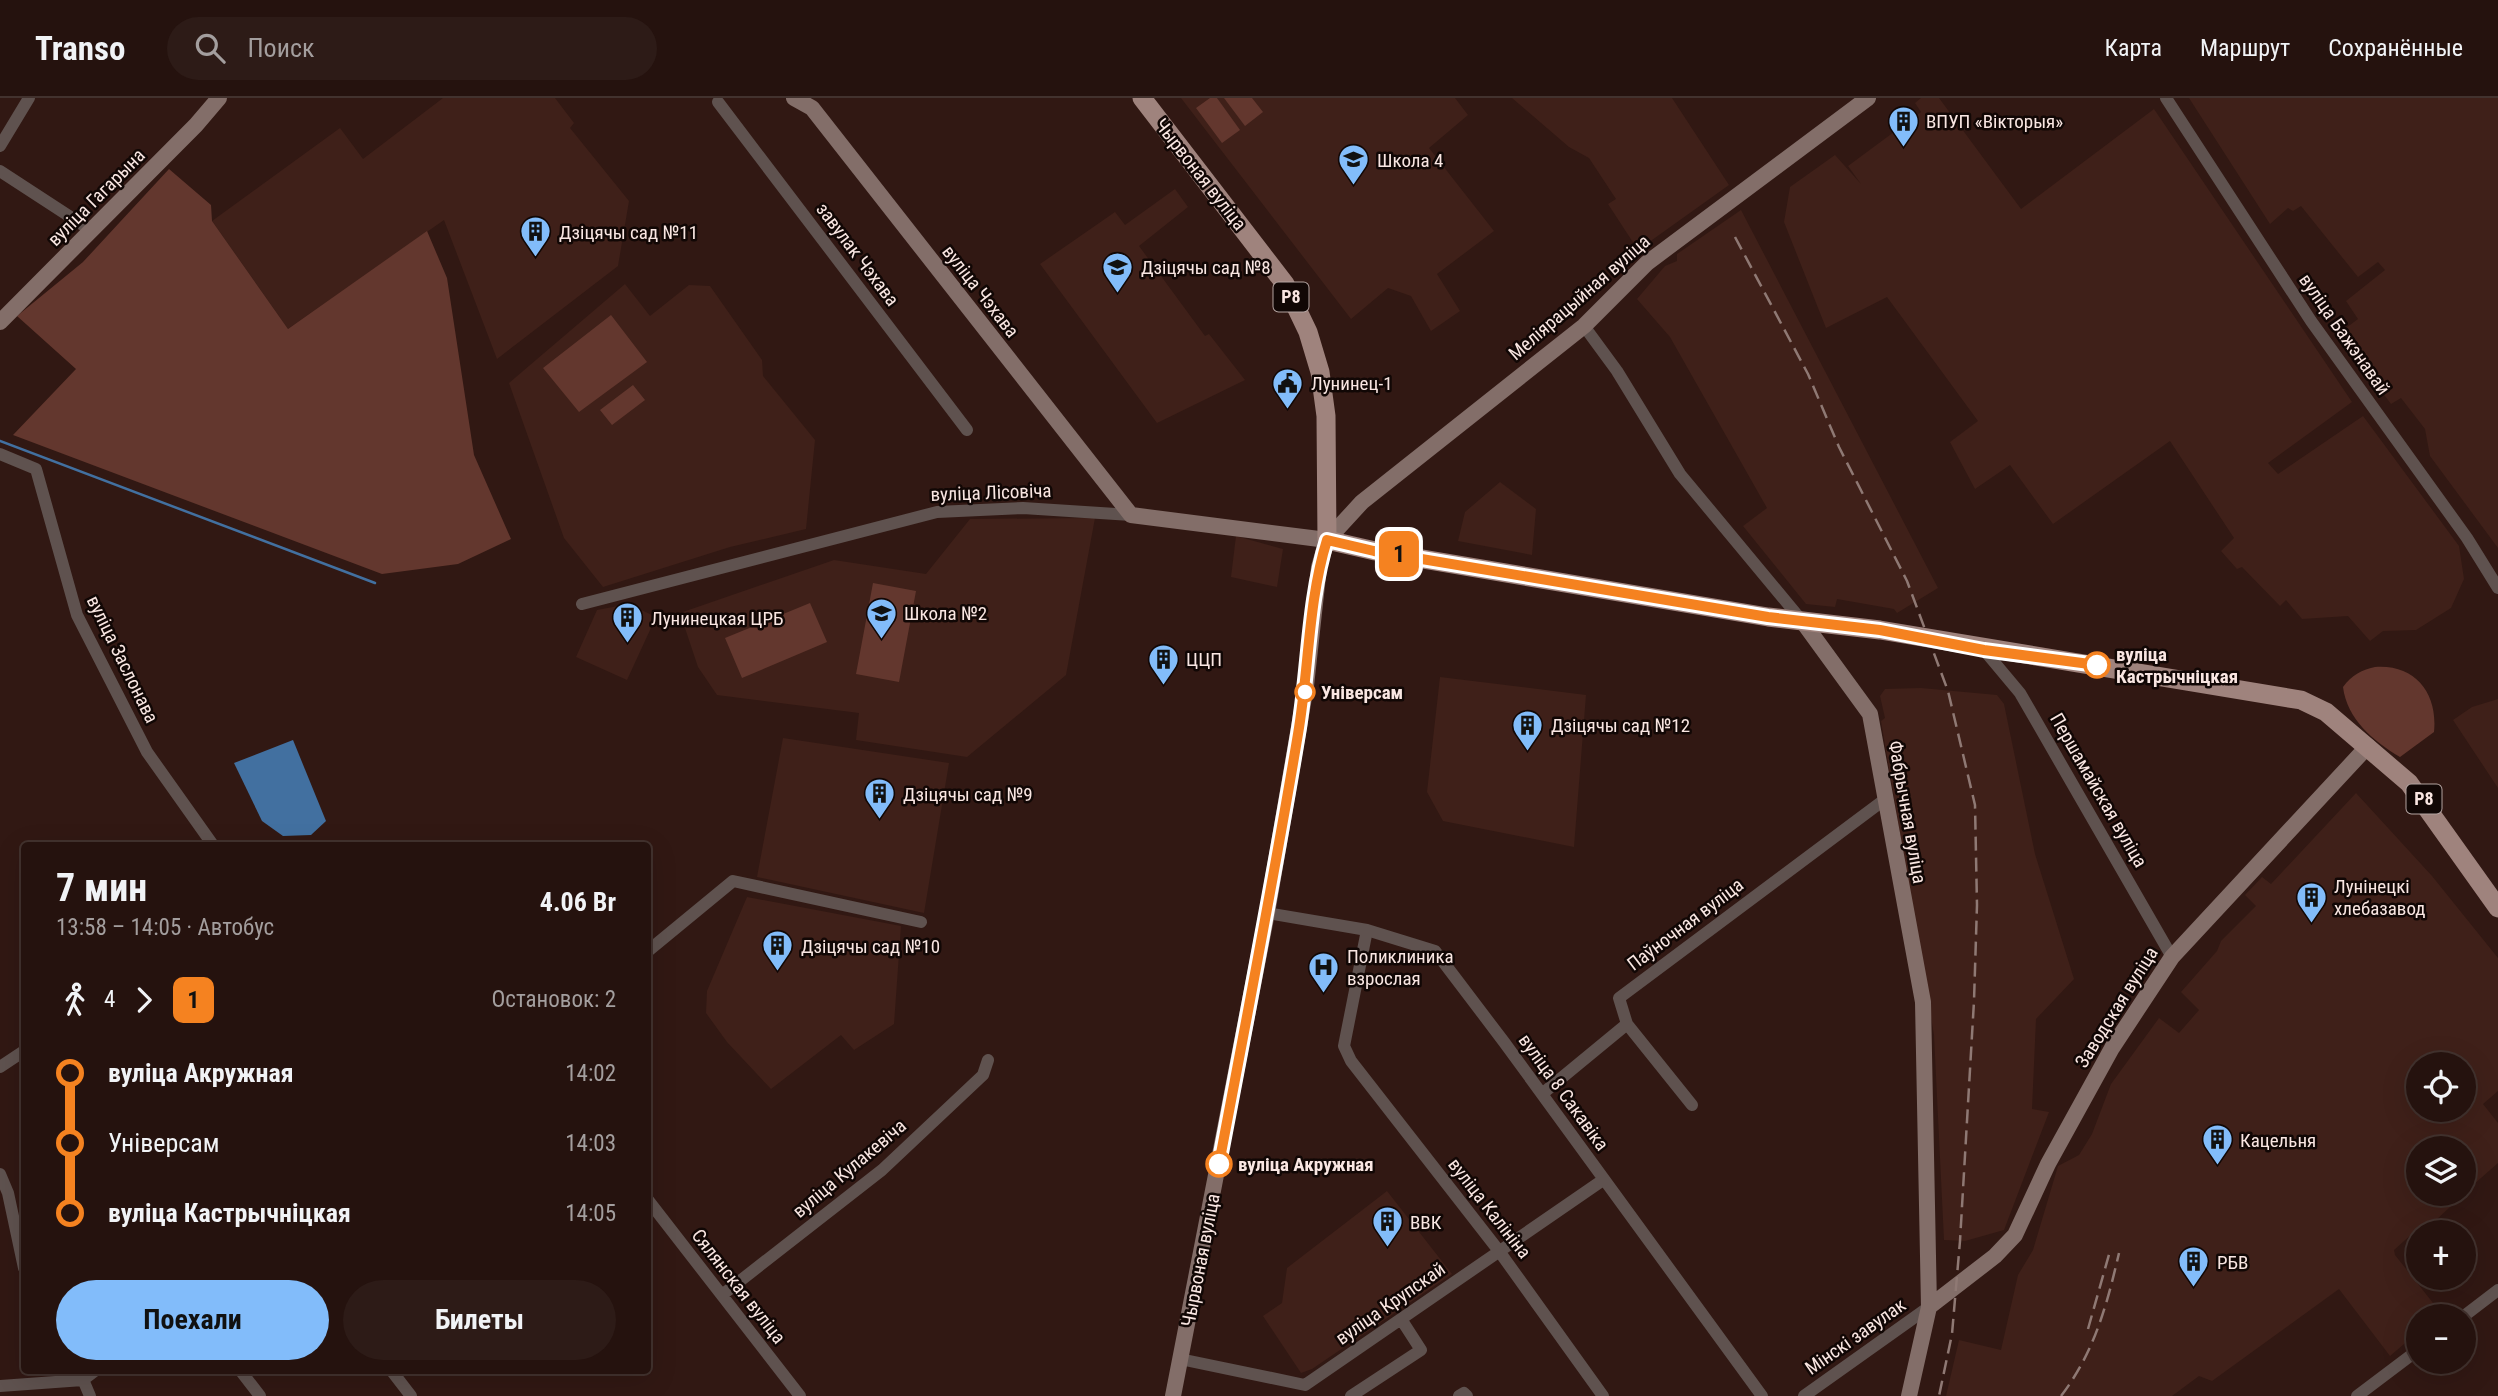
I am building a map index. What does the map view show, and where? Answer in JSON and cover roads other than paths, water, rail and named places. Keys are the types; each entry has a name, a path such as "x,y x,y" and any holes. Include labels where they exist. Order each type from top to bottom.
{"main road":[{"name":"Чырвоная вуліца","path":"1142,98 1285,284 1308,332 1320,372 1326,416 1327,540"},
{"name":"Р8","path":"1327,540 1374,551 1803,622 1880,630 1984,650 2130,670 2301,700 2326,712 2368,746 2422,797 2498,908"}],"street":[{"path":"0,146 29,98"},
{"name":"вуліца Гагарына","path":"0,322 92,231 219,98"},
{"name":"вуліца Чэхава","path":"794,98 812,108 1131,515"},
{"name":"Меліярацыйная вуліца","path":"1327,540 1362,502 1584,326 1647,264 1868,98"},
{"name":"вуліца Бажэнавай","path":"2166,98 2311,321 2468,538 2498,588"},
{"name":"завулак Чэхава","path":"718,102 967,430"},
{"path":"0,171 92,231"},
{"name":"Фабрычная вуліца","path":"1584,326 1617,371 1680,474 1803,622 1870,714 1923,1002 1929,1307 1909,1396"},
{"name":"вуліца Заслонава","path":"0,454 36,469 77,615 147,752 211,842"},
{"name":"вуліца Лісовіча","path":"582,604 937,512 1023,508 1131,515 1327,540"},
{"name":"Чырвоная вуліца","path":"1173,1396 1267,913 1306,686 1319,567 1327,540"},
{"name":"Першамайская вуліца","path":"1984,650 2020,693 2172,957"},
{"name":"Заводская вуліца","path":"1929,1307 1995,1256 2015,1235 2048,1164 2112,1048 2172,957 2368,746"},
{"name":"Паўночная вуліца","path":"1627,1024 1619,998 1884,800"},
{"path":"651,949 733,881 921,922"},
{"name":"вуліца 8 Сакавіка","path":"1267,913 1367,930 1434,951 1762,1396"},
{"name":"вуліца Калініна","path":"1367,930 1344,1046 1351,1061 1500,1251 1603,1396"},
{"path":"1542,1094 1627,1024 1692,1105"},
{"path":"0,1067 21,1053"},
{"name":"вуліца Кулакевіча","path":"722,1294 882,1170 982,1075 988,1060"},
{"path":"0,1174 8,1193 21,1254"},
{"name":"вуліца Крупскай","path":"1180,1359 1305,1385 1603,1180"},
{"name":"Сялянская вуліца","path":"651,1204 800,1396"},
{"path":"2476,1307 2498,1290"},
{"name":"Мінскі завулак","path":"1804,1396 1929,1307"},
{"path":"1351,1396 1421,1350 1401,1319"},
{"path":"2357,1396 2406,1359"},
{"path":"243,1374 260,1396"},
{"path":"394,1374 411,1396"},
{"path":"0,1386 81,1375 90,1396"}],"water":[{"path":"293,740 326,821 311,835 283,836 262,821 234,763"}],"waterway":[{"path":"0,441 375,583"}],"railway":[{"path":"1735,237 1808,374 1839,447 1907,581 1948,691 1975,805 1977,905 1974,1001 1960,1241 1952,1334 1939,1396"},
{"path":"2088,1329 2110,1251"},
{"path":"2061,1396 2091,1346 2110,1291 2119,1253"}],"place":[{"name":"ВПУП «Вікторыя»","path":"1903,148"},
{"name":"Школа 4","path":"1354,187"},
{"name":"Дзіцячы сад №11","path":"536,259"},
{"name":"Дзіцячы сад №8","path":"1118,294"},
{"name":"Лунинец-1","path":"1288,410"},
{"name":"Школа №2","path":"881,640"},
{"name":"Лунинецкая ЦРБ","path":"628,645"},
{"name":"вуліца Кастрычніцкая","path":"2097,665"},
{"name":"ЦЦП","path":"1163,686"},
{"name":"Універсам","path":"1305,692"},
{"name":"Дзіцячы сад №12","path":"1528,752"},
{"name":"Дзіцячы сад №9","path":"880,821"},
{"name":"Лунінецкі хлебазавод","path":"2311,924"},
{"name":"Дзіцячы сад №10","path":"778,973"},
{"name":"Поликлиника взрослая","path":"1324,994"},
{"name":"вуліца Акружная","path":"1219,1164"},
{"name":"Кацельня","path":"2217,1167"},
{"name":"ВВК","path":"1387,1249"},
{"name":"РБВ","path":"2194,1289"}]}
